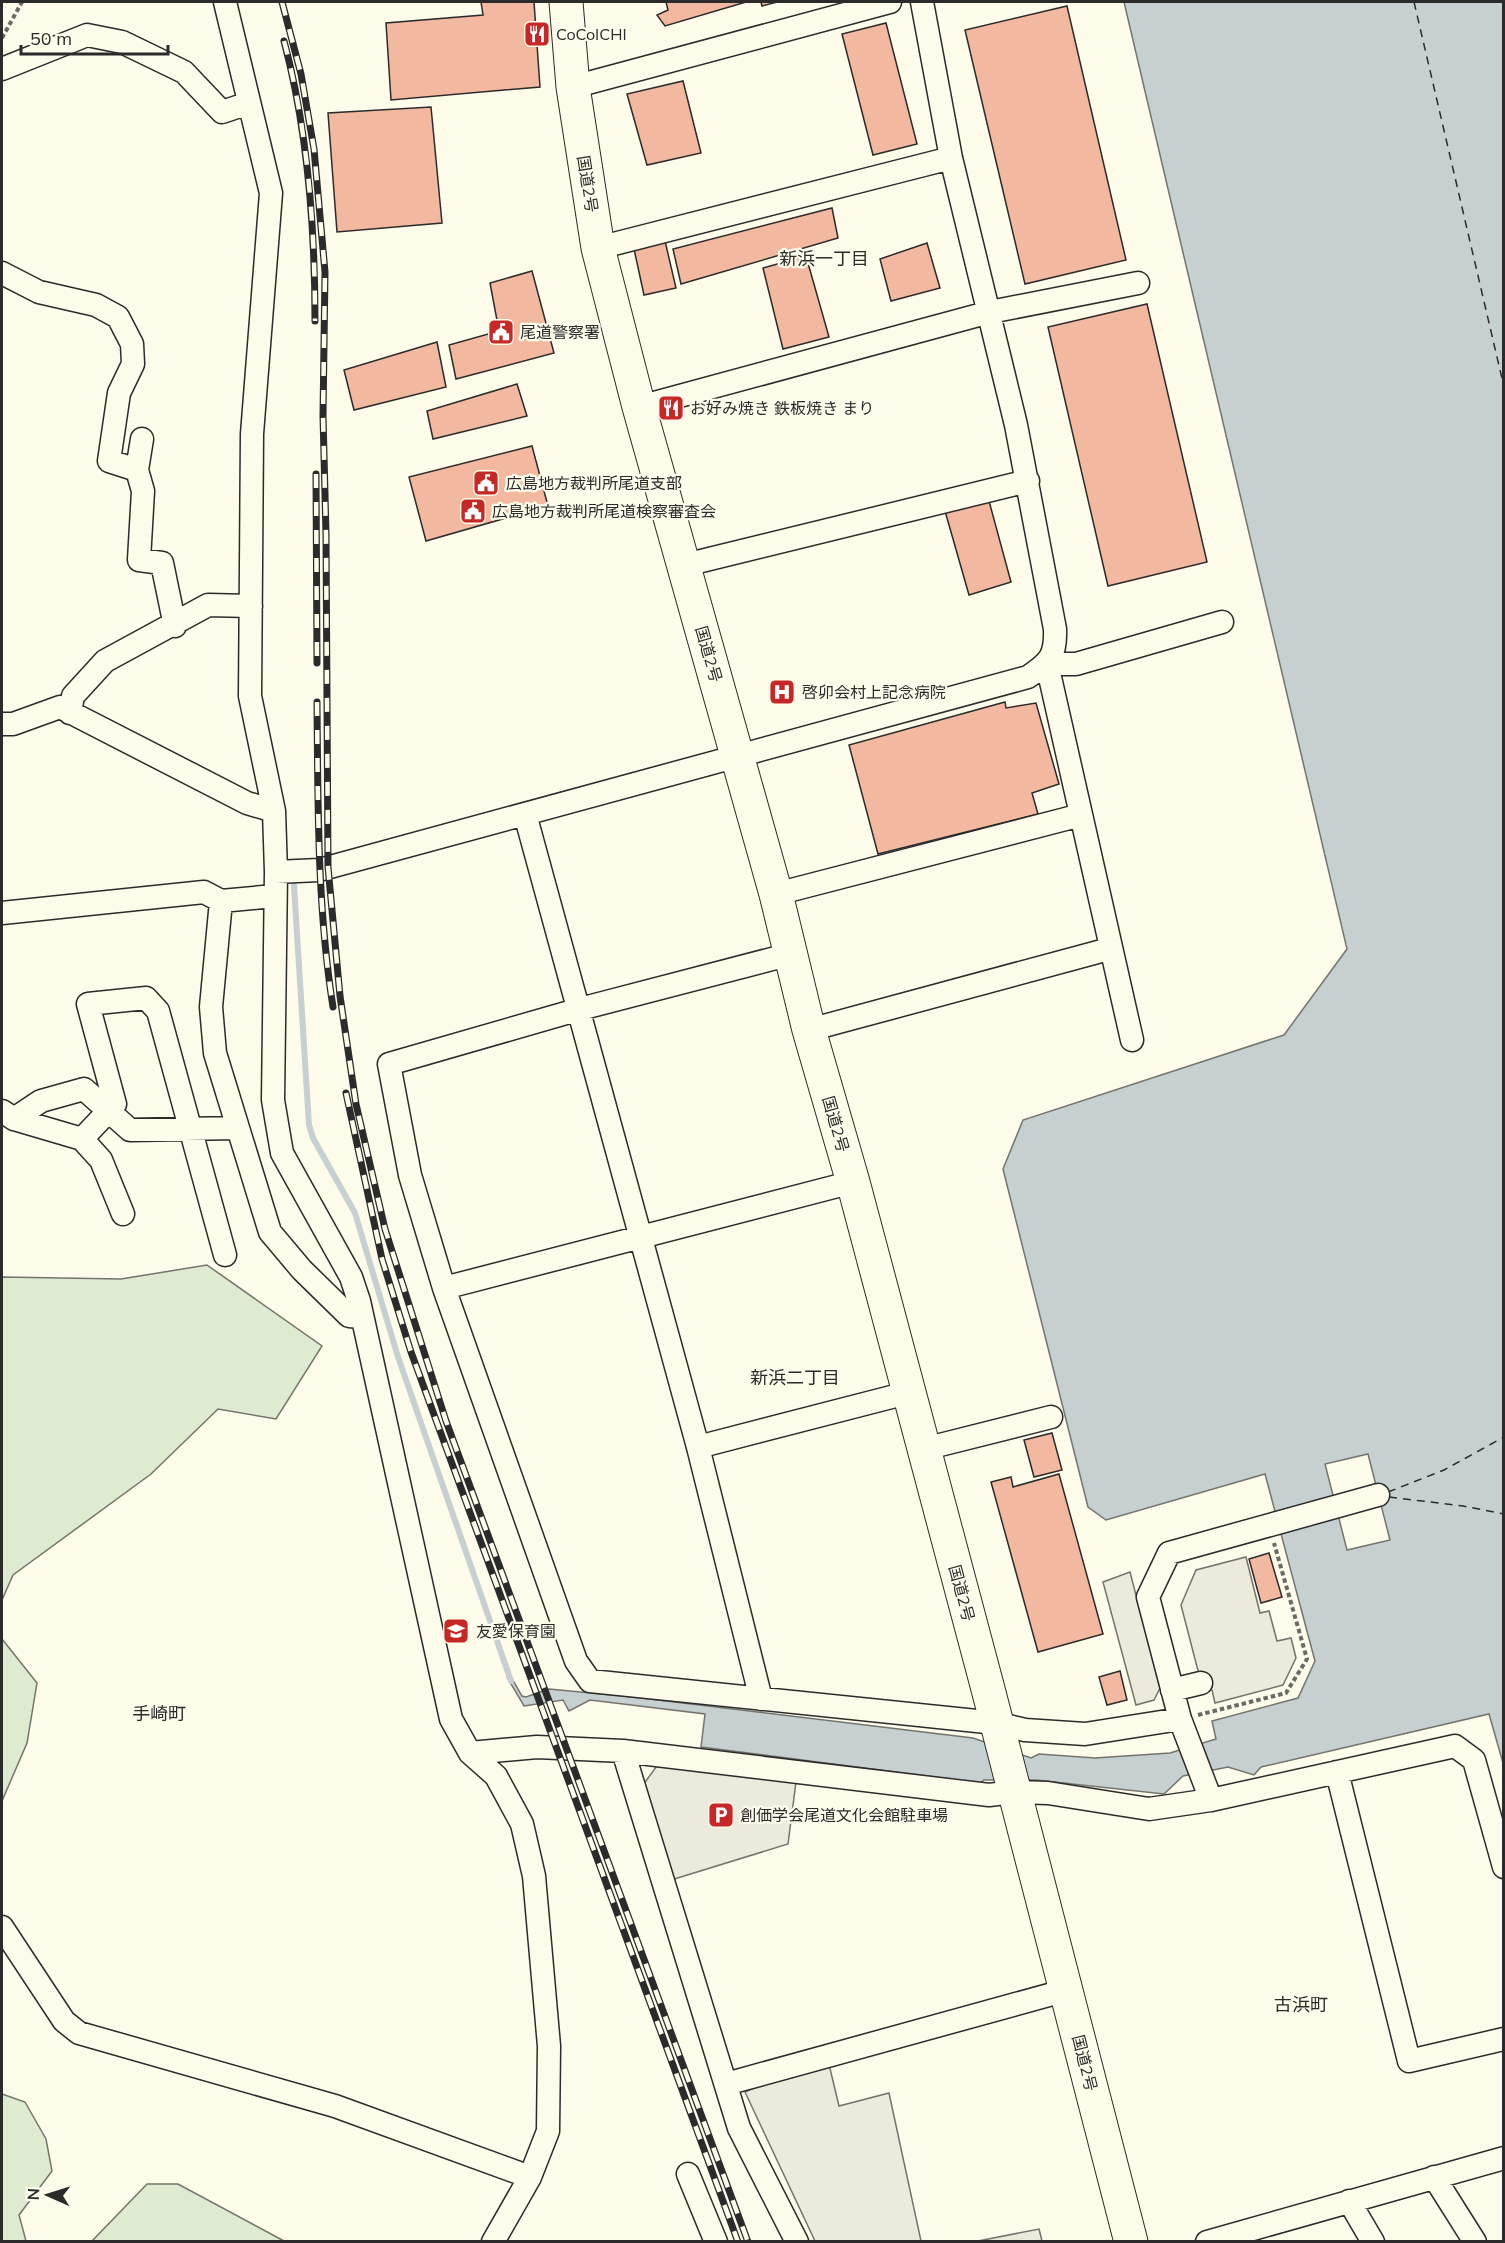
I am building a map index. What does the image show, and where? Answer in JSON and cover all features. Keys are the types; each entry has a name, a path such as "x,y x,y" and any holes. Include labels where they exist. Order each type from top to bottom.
{"highway":[{"name":"国道2号","path":"566,2 573,87 598,248 639,407 776,894 809,1030 853,1182 907,1393 924,1449 1131,2241"}],"street":[{"path":"225,2 271,193 252,434 250,696 274,811 276,872 273,1100 276,1132 282,1153 351,1278 362,1317 433,1650 451,1719 470,1753 496,1776 522,1824 534,1875 549,2046 548,2131 530,2177 493,2241"},
{"path":"573,87 890,2"},
{"path":"276,872 319,870 1028,677 1047,664 1055,646 1054,629 1028,482 990,312 951,158 922,2"},
{"path":"2,69 87,35 122,42 184,72 222,112 249,103"},
{"path":"598,248 951,158"},
{"path":"2,273 39,292 96,305 118,317 132,344 133,364 119,393 109,461 137,470"},
{"path":"639,407 990,312 1138,283"},
{"path":"142,439 137,470 143,491 139,560 162,563 175,626"},
{"path":"685,566 1028,482"},
{"path":"70,712 73,696 105,662 175,626 208,605 251,606"},
{"path":"1047,664 1076,664 1222,622"},
{"path":"1047,664 1109,950 1132,1040"},
{"path":"2,724 13,724 60,707 247,803 274,811"},
{"path":"525,814 698,1447 761,1699"},
{"path":"776,894 1081,815"},
{"path":"2,913 204,892 221,901 274,896"},
{"path":"221,901 211,1007 215,1053 270,1232 302,1270 349,1316 362,1317"},
{"path":"809,1030 1109,950"},
{"path":"791,954 580,1009 389,1064 410,1174 444,1288 576,1661 590,1681 761,1699 999,1735 1025,1730 1085,1734 1182,1727"},
{"path":"82,1139 110,1113 115,1104 88,1004 146,998 158,1011 225,1255"},
{"path":"8,1115 41,1101 84,1089 130,1130 237,1128"},
{"path":"8,1115 82,1139 101,1160 123,1214"},
{"path":"444,1288 853,1182"},
{"path":"698,1447 907,1393"},
{"path":"924,1449 1051,1417"},
{"path":"1211,1800 1182,1727 1148,1597 1169,1553 1378,1495"},
{"path":"1172,1690 1201,1683"},
{"path":"470,1753 537,1747 623,1751 989,1796 1012,1785 1149,1809 1211,1800 1455,1746 1474,1760 1503,1867"},
{"path":"623,1751 739,2128 797,2241"},
{"path":"1337,1772 1409,2061 1503,2039"},
{"path":"2,1927 64,2021 79,2033 334,2106 530,2177"},
{"path":"726,2084 1067,1990"},
{"path":"1207,2241 1264,2234 1349,2201 1503,2158"},
{"path":"688,2174 716,2241"},
{"path":"1434,2177 1475,2241"},
{"path":"1349,2201 1373,2241"}],"path":[{"path":"2,38 22,2"},
{"path":"1182,1727 1286,1693 1307,1659 1273,1523"}],"green space":[{"path":"207,1265 322,1346 276,1419 218,1409 151,1474 13,1575 2,1600 2,1277 121,1279"},
{"path":"2,1639 37,1683 27,1743 2,1801"},
{"path":"2,2094 25,2102 46,2139 52,2171 19,2215 26,2241 2,2241"},
{"path":"147,2184 178,2184 284,2241 92,2241"}],"shaded area":[{"path":"1124,2 1503,2 1503,1763 1489,1714 1261,1767 1254,1775 1228,1767 1183,1776 1164,1794 1036,1780 984,1780 980,1783 701,1747 705,1714 590,1700 569,1711 563,1700 524,1706 507,1677 510,1675 522,1696 526,1697 549,1689 633,1697 973,1738 1031,1758 1039,1754 1095,1758 1170,1753 1216,1739 1212,1721 1298,1698 1315,1661 1265,1474 1106,1520 1088,1507 1003,1169 1023,1120 1284,1035 1347,949"},
{"path":"1246,1557 1260,1613 1269,1611 1277,1641 1291,1638 1296,1658 1283,1685 1215,1703 1212,1690 1203,1690 1181,1605 1196,1570"},
{"path":"1130,1572 1160,1688 1154,1700 1136,1705 1103,1582"},
{"name":"創価学会尾道文化会館駐車場","path":"659,1763 796,1782 788,1844 671,1880 643,1785"},
{"path":"827,2056 839,2106 889,2093 921,2241 815,2241 745,2092"},
{"path":"1039,2229 1042,2241 978,2241"}],"pier":[{"path":"1368,1454 1390,1540 1347,1550 1325,1464"}],"building":[{"path":"481,2 534,2 540,87 391,100 386,23 483,15"},
{"path":"666,2 746,2 665,26 657,15 668,10"},
{"path":"761,2 777,2 762,6"},
{"path":"1067,6 1126,260 1025,284 965,30"},
{"path":"886,23 917,144 873,155 842,34"},
{"path":"683,81 701,153 647,165 627,94"},
{"path":"431,107 442,223 337,232 328,113"},
{"path":"832,208 838,238 681,284 673,249"},
{"path":"665,241 676,288 644,295 634,249"},
{"path":"927,243 940,288 891,301 880,259"},
{"path":"806,256 829,337 783,349 763,268"},
{"path":"532,271 554,353 456,379 449,345 499,331 490,283"},
{"path":"1147,304 1207,562 1108,586 1048,327"},
{"path":"437,342 446,387 354,410 344,370"},
{"path":"517,384 527,416 433,439 427,411"},
{"path":"532,446 548,506 426,541 409,477"},
{"path":"989,501 1011,582 969,595 945,511"},
{"path":"1005,702 1006,708 1036,703 1059,784 1032,793 1038,814 878,854 849,745"},
{"path":"1052,1433 1062,1470 1034,1477 1024,1440"},
{"path":"1059,1474 1103,1634 1038,1652 991,1482 1011,1477 1013,1487"},
{"path":"1269,1553 1282,1597 1261,1603 1249,1559"},
{"path":"1120,1671 1127,1700 1107,1705 1099,1677"}],"waterway":[{"path":"294,886 309,1125 313,1138 355,1213 398,1357 511,1681"}],"ferry route":[{"path":"1414,2 1504,387"},
{"path":"1388,1492 1444,1470 1504,1437"},
{"path":"1389,1497 1463,1506 1504,1514"}],"railway":[{"path":"282,2 301,74 314,149 325,272 323,416 328,867 340,996 356,1104 385,1229 446,1421 748,2242"},
{"path":"284,41 299,110 312,215 315,321"},
{"path":"316,474 317,663"},
{"path":"317,702 321,893 333,1007"},
{"path":"346,1093 382,1259 411,1352 738,2242"}],"place":[{"name":"CoCoICHI","path":"537,34"},
{"name":"尾道警察署","path":"501,332"},
{"name":"お好み焼き 鉄板焼き まり","path":"671,408"},
{"name":"広島地方裁判所尾道支部","path":"486,483"},
{"name":"広島地方裁判所尾道検察審査会","path":"473,511"},
{"name":"啓卯会村上記念病院","path":"782,692"},
{"name":"友愛保育園","path":"456,1631"},
{"name":"創価学会尾道文化会館駐車場","path":"721,1815"}],"district":[{"name":"新浜一丁目","path":"824,259"},
{"name":"新浜二丁目","path":"795,1378"},
{"name":"手崎町","path":"159,1714"},
{"name":"古浜町","path":"1301,2005"}]}
